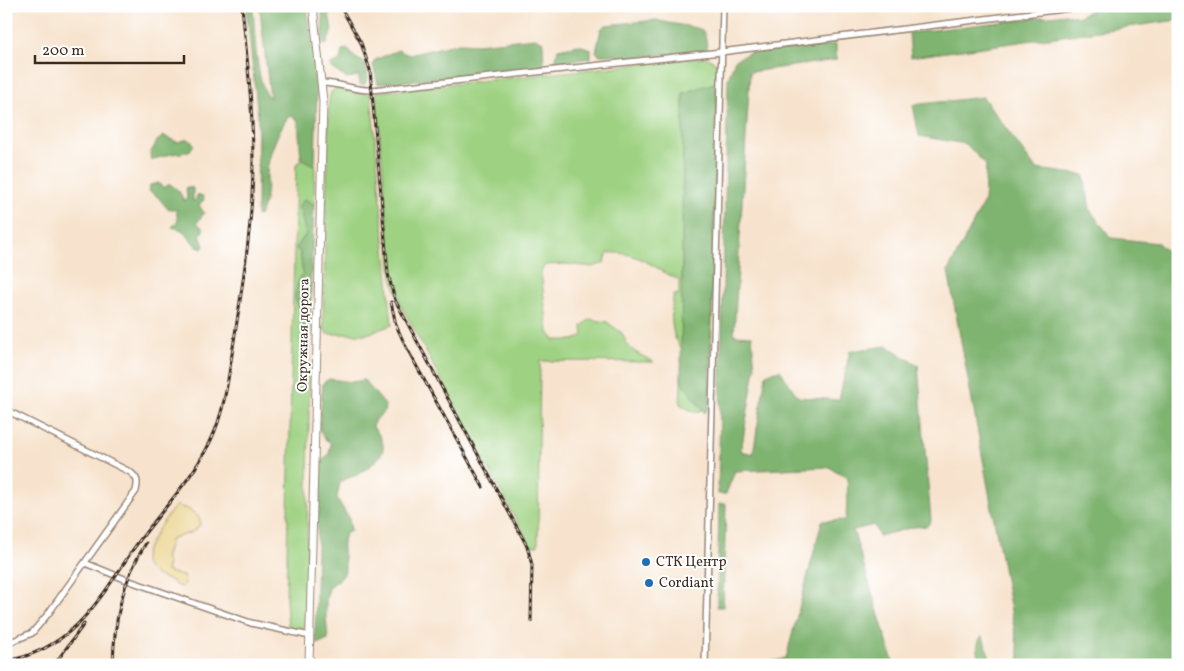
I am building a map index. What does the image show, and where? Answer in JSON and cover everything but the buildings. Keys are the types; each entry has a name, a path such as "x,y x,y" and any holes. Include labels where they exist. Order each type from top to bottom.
{"main road":[{"name":"Окружная дорога","path":"309,665 322,83 313,6"}],"street":[{"path":"705,665 723,6"},
{"path":"322,83 339,84 363,91 721,52 1087,6"},
{"path":"6,410 136,476 138,482 136,491 86,563 32,633 6,644"},
{"path":"86,563 121,578 251,623 310,636"}],"green space":[{"path":"246,6 255,6 307,6 317,85 315,166 301,158 298,121 293,116 288,117 271,152 265,199 260,215 257,216 258,116","holes":["255,6 260,10 270,98 261,81 257,56 253,8"]},
{"path":"322,6 335,8 329,14 332,30 326,46 323,43"},
{"path":"1113,6 1178,6 1178,20 911,57 909,33 1066,14 1078,17 1092,9"},
{"path":"657,20 700,29 706,37 707,50 620,59 617,55 600,55 596,52 601,29 606,25"},
{"path":"535,38 543,42 544,67 378,84 373,65 375,60 398,50 409,55 459,43 478,44"},
{"path":"836,44 836,60 750,72 734,335 752,336 755,368 741,451 753,454 766,374 780,370 798,397 839,400 850,351 887,346 918,365 931,521 927,526 914,527 879,536 874,525 853,530 894,665 759,665 786,658 822,521 846,520 848,478 829,467 735,471 726,494 718,494 728,79 735,60 749,53"},
{"path":"579,45 591,49 591,58 555,63 558,49"},
{"path":"348,49 354,57 365,63 368,78 364,85 359,84 359,76 346,78 331,68 330,65 340,61 342,50"},
{"path":"706,57 716,63 719,77 710,401 700,412 693,412 680,404 683,350 673,332 672,324 674,295 679,294 679,280 645,261 619,253 608,253 604,263 593,267 566,264 545,265 541,272 548,332 554,340 574,340 583,336 582,326 590,319 607,322 622,333 627,344 635,352 654,362 540,361 538,546 530,546 401,305 392,278 376,92"},
{"path":"717,82 709,407 705,413 681,381 683,93"},
{"path":"335,88 350,93 371,94 392,325 367,334 327,334 323,327 329,101 331,92"},
{"path":"983,97 1036,169 1084,175 1090,210 1111,238 1158,243 1177,261 1178,665 1021,665 948,271 984,202 986,165 966,144 919,136 913,105"},
{"path":"164,136 177,142 189,139 194,144 189,152 171,154 151,160 150,154 157,141"},
{"path":"303,160 311,162 315,166 314,208 312,203 302,214 306,234 296,248 300,253 303,274 298,280 296,301 303,316 302,322 308,356 311,282 306,622 304,627 296,630 288,628 286,601 296,164"},
{"path":"159,183 163,188 170,184 179,191 184,201 187,199 186,187 193,188 193,201 196,200 197,195 203,196 204,200 199,205 204,213 197,223 204,229 200,235 204,246 202,249 197,247 182,230 172,227 178,221 176,210 167,208 158,197 149,191 150,185"},
{"path":"305,199 312,203 314,208 307,361 305,360 302,338 303,316 295,297 298,280 303,274 300,253 296,248 306,234 299,207"},
{"path":"329,379 352,382 364,380 385,405 384,412 374,421 373,427 382,442 382,453 359,474 340,482 337,498 349,519 351,531 345,534 343,543 345,572 331,586 327,595 328,639 317,644 315,636 319,464 329,454 331,443 325,439 319,430 323,383"},
{"path":"719,504 726,504 723,607 717,607"},
{"path":"981,637 983,637 992,665 982,665 978,654"}],"sand":[{"path":"176,506 196,514 200,522 199,526 192,532 171,539 165,559 168,563 166,571 185,577 184,585 181,587 175,585 173,581 164,579 151,571 145,564 144,559 162,523"}],"railway":[{"path":"6,661 48,647 80,622 106,590 140,540 194,470 216,429 228,379 244,274 253,184 252,122 242,6"},
{"path":"340,6 361,43 370,70 388,274 395,300 527,546 532,565 531,621"},
{"path":"391,302 396,325 405,345 483,487"},
{"path":"113,665 115,633 125,587 146,543"},
{"path":"54,665 84,624"}],"place":[{"name":"СТК Центр","path":"646,562"},
{"name":"Cordiant","path":"649,583"}]}
